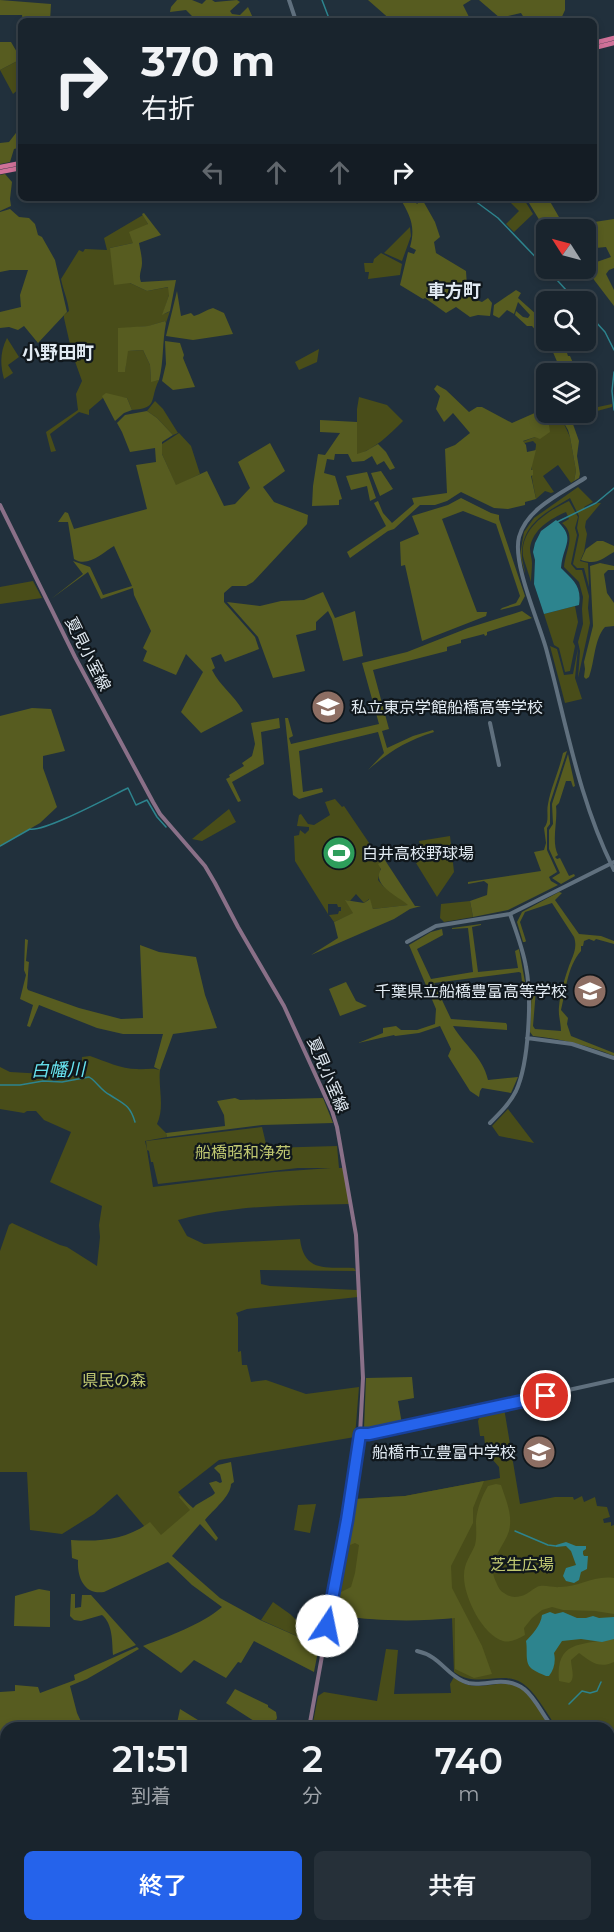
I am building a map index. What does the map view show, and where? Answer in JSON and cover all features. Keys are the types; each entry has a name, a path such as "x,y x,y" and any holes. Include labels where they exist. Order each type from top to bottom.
{"highway":[{"path":"597,42 614,38"},
{"path":"597,47 614,43"},
{"path":"0,167 18,164"},
{"path":"0,172 18,169"}],"main road":[{"name":"夏見小室線","path":"0,505 75,657 153,802 160,814 205,866 237,927 284,1006 332,1111 340,1142 358,1254 363,1362 360,1434 349,1512 310,1722"}],"street":[{"path":"289,0 295,18"},
{"path":"585,478 532,514 522,530 517,551 519,565 547,651 584,799 614,870"},
{"path":"490,723 499,765"},
{"path":"407,942 436,926 510,914 612,863"},
{"path":"490,1123 506,1106 519,1083 524,1067 527,1038 528,977 510,914"},
{"path":"527,1038 572,1044 614,1058"},
{"path":"360,1434 369,1434 614,1380"},
{"path":"417,1651 437,1659 453,1675 465,1682 476,1684 509,1682 523,1686 549,1722"}],"green space":[{"path":"0,0 51,4 50,18 0,15"},
{"path":"177,0 192,0 202,4 206,0 215,2 237,0 240,2 230,11 232,14 240,15 248,7 253,18 194,18 186,10 170,12"},
{"path":"368,0 471,0 463,5 470,18 389,18"},
{"path":"479,0 565,0 565,10 561,18 524,18 521,13 500,18"},
{"path":"0,42 11,42 18,54 18,61 0,70"},
{"path":"18,61 18,90 13,94 0,70"},
{"path":"18,130 18,148 14,149 10,162 0,164 0,143 9,142"},
{"path":"5,174 12,182 11,206 0,211 0,175"},
{"path":"402,201 414,201 417,204 423,201 435,222 440,237 434,242 436,253 466,271 468,286 473,297 482,302 488,298 492,303 490,316 470,317 456,307 446,313 425,298 423,299 400,285 408,252 414,254 416,250 410,247 412,233 407,210"},
{"path":"509,201 525,201 533,214 514,232 506,224 519,211"},
{"path":"527,201 550,201 560,219 539,219"},
{"path":"10,209 19,217 29,218 35,224 38,235 42,237 55,260 67,312 38,343 24,326 18,330 9,327 0,328 0,312 21,307 20,295 28,270 0,272 0,212"},
{"path":"144,213 161,235 139,243 142,260 141,282 176,280 170,311 162,315 169,295 168,287 147,291 130,283 114,285 110,248 133,243 129,232 148,224 142,214"},
{"path":"143,215 148,224 133,243 110,248 130,283 147,291 169,287 163,314 170,311 166,323 165,321 149,326 118,329 118,372 125,371 127,351 143,350 150,365 151,381 159,380 152,402 141,409 132,410 127,398 103,396 89,410 89,415 79,412 50,434 56,451 51,452 46,432 78,410 76,394 82,381 72,353 64,318 69,311 61,279 79,250 83,252 85,249 107,250 104,238"},
{"path":"614,219 614,268 606,274 614,290 614,306 593,279 596,279 596,262 611,257 606,247 596,248 596,222"},
{"path":"410,227 411,236 402,261 384,253"},
{"path":"381,253 402,264 400,275 368,279 369,272 365,272 364,263 373,263"},
{"path":"516,290 521,293 518,298 536,314 536,331 515,315 516,311 523,317 528,318 530,315 518,302 514,314 507,310 499,318 493,315 494,305"},
{"path":"177,291 181,316 191,313 194,316 213,308 224,313 233,334 193,340 166,336"},
{"path":"165,321 159,380 151,382 150,365 143,350 128,351 125,372 118,372 118,328 148,326"},
{"path":"7,338 19,357 8,365 13,373 4,379 1,358"},
{"path":"165,341 180,343 183,358 195,387 173,390 162,381 166,364"},
{"path":"319,349 317,362 299,370 295,362"},
{"path":"552,351 570,351 567,353 573,363 558,363"},
{"path":"437,385 446,390 469,412 482,407 512,423 536,412 536,423 549,423 550,432 540,439 535,437 523,441 527,452 536,450 531,476 536,499 525,502 525,505 508,509 494,508 461,492 435,505 420,505 394,529 350,558 347,552 386,526 374,503 378,501 383,513 392,523 414,504 412,498 447,493 445,449 455,445 470,433 453,413 444,422 436,409 440,396 434,389"},
{"path":"106,393 127,398 132,410 124,413 115,421 102,396"},
{"path":"596,394 598,407 612,404 612,407 596,411"},
{"path":"359,397 387,405 403,421 376,445 357,455 357,409"},
{"path":"155,401 163,409 178,433 173,435 147,411"},
{"path":"147,411 173,435 162,442 162,454 176,485 207,471 224,506 235,504 250,488 238,462 270,443 285,471 263,487 274,502 308,515 307,524 253,582 246,586 232,586 224,593 224,602 255,637 259,649 225,662 221,654 211,658 215,676 243,711 201,733 181,712 203,672 186,654 176,675 143,661 147,651 143,648 151,631 133,588 101,599 88,572 51,599 83,574 73,561 90,567 103,595 132,586 114,546 90,561 74,559 68,522 58,522 65,512 68,513 74,529 147,509 136,465 156,462 155,448 130,452 117,423 125,415"},
{"path":"320,420 357,422 357,454 378,444 386,452 395,468 390,470 384,461 377,465 372,456 364,461 352,462 348,454 335,454 334,460 327,459 324,473 335,476 342,499 339,500 339,505 312,506 318,454 325,455 340,433 320,432"},
{"path":"544,423 564,423 570,437 576,471 574,481 571,483 558,465 543,476 554,492 545,491 536,499 532,481 532,463 536,444 533,441 522,442 535,437"},
{"path":"564,423 573,423 579,441 577,456 580,474 579,478 574,481 576,471 568,430"},
{"path":"179,433 191,446 200,474 176,486 162,454 162,444"},
{"path":"381,471 393,489 380,496 371,473"},
{"path":"367,472 376,498 370,501 367,486 351,490 346,476"},
{"path":"578,487 593,502 584,507 585,509 601,503 586,521 587,534 580,561 588,563 589,587 584,568 577,568 573,564 579,535 577,528 579,516 570,498 538,519 527,533 523,542 522,555 525,574 520,555 524,532 534,518"},
{"path":"461,498 499,515 525,596 520,605 500,610 516,603 520,596 496,524 463,511 442,519 477,612 487,612 486,616 422,641 405,565 401,566 400,542 419,534 412,516 448,505"},
{"path":"569,501 578,517 571,564 576,570 582,570 589,596 590,623 578,678 580,651 578,642 583,624 583,597 579,582 564,567 569,544 569,533 562,523 569,519 566,512 548,521 538,530 532,541 530,548 531,582 523,556 523,546 531,529 544,515"},
{"path":"597,541 614,546 614,552 595,562 581,560 586,549"},
{"path":"600,563 614,566 614,570 608,570 604,574 607,593 614,603 614,626 605,627 601,632 591,671 586,679 584,662 593,626 590,566"},
{"path":"33,581 42,598 0,604 0,587"},
{"path":"323,592 335,618 355,611 363,656 343,661 328,611 316,622 316,630 296,635 305,671 273,678 258,637 227,602 260,606 281,601 304,600"},
{"path":"575,606 578,622 573,642 575,646 570,671 565,672 559,648 554,645 544,614"},
{"path":"522,611 532,618 487,632 485,636 484,634 461,640 461,643 447,647 447,651 373,670 389,729 382,731 387,748 413,736 433,730 434,732 399,747 368,770 384,753 378,732 299,751 303,792 322,788 323,792 299,799 293,795 285,718 288,718 293,736 289,738 291,744 379,724 362,663 407,652 468,628"},
{"path":"550,646 557,649 564,675 573,674 578,648 575,678 582,699 565,703"},
{"path":"32,708 51,709 65,751 43,756 43,768 57,807 40,823 0,846 0,716"},
{"path":"279,718 280,728 261,732 264,764 232,782 241,801 238,802 226,779 244,766 242,763 252,756 255,744 251,723"},
{"path":"567,751 550,803 550,824 547,828 547,850 557,872 549,877 558,885 508,910 473,917 470,901 487,895 488,884 484,881 468,884 468,882 541,871 534,852 544,850 546,843 544,828 547,823 549,798 563,753"},
{"path":"568,754 575,786 573,787 571,781 566,781 556,806 555,844 558,855 555,857 560,858 569,876 574,874 575,876 561,884 552,878 560,873 549,849 549,830 553,824 552,804"},
{"path":"335,799 342,807 344,806 382,862 378,880 409,905 373,909 369,899 364,903 356,894 350,901 346,900 354,913 334,922 329,915 338,914 341,907 337,904 328,904 328,914 295,861 294,836 299,835 300,830 305,834 309,830 309,827 297,826 299,815 301,814 308,824 314,825 330,815 325,802"},
{"path":"229,809 236,822 202,841 192,839"},
{"path":"450,836 454,872 437,897 416,863 421,856 419,841"},
{"path":"377,848 415,906 421,906 311,955 338,938 334,922 353,913 345,900 364,903 370,899 373,909 408,905 387,890 380,880 381,869 378,864 382,861 374,849"},
{"path":"559,892 562,893 555,900 579,934 601,936 614,941 614,944 596,939 584,941 570,971 561,1010 568,1018 567,1024 571,1036 614,1053 614,1056 574,1043 533,1036 530,1032 532,986 536,990 533,1026 535,1029 561,1031 560,998 574,953 575,941 552,903 525,912 520,922 525,942 523,942 517,922 522,912"},
{"path":"470,901 473,917 444,922 440,918 441,904"},
{"path":"481,924 472,927 478,972 518,968 515,951 519,949 525,982 522,982 519,972 434,983 451,1019 506,1023 507,1025 507,1030 453,1026 478,1058 488,1080 518,1077 511,1093 482,1088 479,1097 470,1091 448,1056 451,1049 440,1026 419,1033 394,1035 358,1043 383,1033 383,1028 396,1026 401,1030 417,1030 435,1024 436,1009 409,945 431,932 442,929 443,935 417,949 431,979 473,972 468,928 452,928"},
{"path":"25,939 28,940 26,961 29,962 28,990 79,1008 121,1019 143,1018 140,945 159,952 196,957 205,995 217,1028 173,1034 160,1070 154,1067 163,1034 123,1034 97,1028 39,1005 30,1027 27,1026 33,1005 20,999 26,975 24,970"},
{"path":"346,982 356,1001 367,1006 340,1016 329,989"},
{"name":"県民の森","path":"90,1056 125,1068 160,1070 161,1104 157,1124 167,1137 145,1141 147,1150 146,1141 262,1127 267,1148 337,1146 339,1168 343,1168 350,1204 220,1211 178,1220 187,1236 204,1244 300,1239 306,1258 312,1263 326,1267 354,1268 356,1271 260,1270 261,1284 357,1290 358,1297 247,1309 236,1313 238,1352 241,1351 242,1365 247,1365 251,1382 266,1380 306,1394 359,1387 355,1437 219,1460 178,1492 197,1514 161,1546 117,1494 94,1514 62,1534 30,1530 27,1472 0,1472 0,1251 9,1225 12,1223 67,1247 97,1266 102,1206 50,1182 71,1132 44,1120 36,1111 24,1113 0,1109 0,1067 10,1072 45,1074 53,1081 70,1077 78,1072 82,1057","holes":["147,1150 158,1184 298,1168 331,1168 275,1172 153,1187"]},
{"path":"235,1098 240,1100 323,1098 333,1123 262,1125 167,1137 166,1133 225,1126 224,1115 217,1101"},
{"path":"508,1109 534,1143 499,1136 492,1126"},
{"path":"412,1377 414,1398 398,1401 402,1424 371,1431 364,1428 366,1378"},
{"name":"芝生広場","path":"504,1408 520,1504 555,1497 573,1497 574,1500 582,1496 584,1502 595,1497 597,1506 607,1507 610,1517 603,1519 604,1523 611,1522 611,1526 614,1525 614,1722 553,1722 536,1697 522,1683 506,1678 471,1679 454,1672 452,1618 392,1620 333,1615 355,1499 405,1496 500,1478 499,1467 486,1452 484,1436 480,1436 478,1421 481,1414"},
{"path":"231,1462 234,1482 225,1498 205,1520 218,1538 216,1541 200,1524 172,1556 220,1598 260,1620 319,1646 314,1672 254,1641 241,1663 238,1662 226,1678 194,1660 181,1673 143,1646 195,1625 222,1607 192,1585 168,1562 104,1592 97,1592 91,1591 83,1583 78,1560 72,1558 71,1540 92,1541 122,1536 150,1522 161,1535 190,1510 179,1497 193,1508 213,1495 215,1493 209,1483 222,1482 220,1474 214,1468"},
{"path":"484,1481 473,1508 473,1523 451,1566 452,1588 482,1646 492,1674 474,1678 455,1669 455,1618 394,1620 333,1615 338,1591 341,1592 351,1587 355,1573 359,1545 355,1543 350,1545 347,1542 355,1499 405,1496"},
{"path":"501,1485 510,1519 509,1531 496,1556 493,1568 493,1575 500,1590 516,1597 525,1595 540,1586 567,1586 600,1578 614,1578 614,1614 552,1607 542,1610 532,1618 524,1628 525,1635 514,1640 503,1641 488,1631 470,1603 464,1571 475,1545 477,1512 480,1503 488,1486"},
{"path":"316,1504 310,1533 294,1530 298,1505"},
{"path":"39,1589 50,1591 50,1627 14,1626 15,1596"},
{"path":"71,1594 75,1594 75,1608 81,1607 82,1595 91,1595 136,1645 113,1655 111,1634 106,1619 102,1615 81,1621 74,1620 70,1616"},
{"path":"273,1602 290,1614 320,1643 319,1646 261,1620"},
{"path":"614,1638 614,1662 599,1665 579,1653 571,1660 573,1676 571,1681 569,1683 559,1681 559,1667 567,1651 574,1646"},
{"path":"137,1647 139,1649 87,1679 70,1686 81,1722 0,1722 0,1692 15,1691 15,1685 38,1687 40,1693 75,1680 74,1675"},
{"path":"386,1649 398,1650 394,1694 451,1693 450,1684 454,1677 473,1686 515,1685 530,1696 547,1722 313,1722 318,1696 324,1692 377,1701"},
{"path":"235,1689 268,1705 276,1712 277,1718 275,1722 256,1722 226,1703"},
{"path":"180,1709 201,1722 177,1722"}],"water":[{"path":"556,520 566,532 567,537 561,568 573,580 580,598 579,605 544,614 534,584 533,552 541,531"},
{"path":"566,1542 576,1546 586,1546 583,1554 588,1556 587,1569 581,1572 579,1580 574,1583 566,1581 563,1576 566,1568 576,1565 571,1551 566,1546 556,1547"},
{"path":"550,1612 555,1614 563,1612 577,1618 614,1617 614,1639 602,1642 581,1639 562,1641 554,1653 555,1662 552,1671 549,1676 546,1676 530,1666 527,1660 526,1641 538,1626 542,1615"}],"waterway":[{"path":"322,0 329,18"},
{"path":"475,201 498,218 536,258"},
{"path":"556,279 567,291"},
{"path":"596,322 605,332 614,350"},
{"path":"614,372 612,391 614,410"},
{"path":"557,522 596,503 614,488"},
{"path":"0,846 30,829 49,825 128,788 136,805 147,800 166,827"},
{"name":"白幡川","path":"0,1085 20,1085 43,1081 62,1082 89,1077 105,1092 126,1106 135,1122"},
{"path":"515,1531 548,1545 556,1546"},
{"path":"569,1704 582,1691 590,1693 597,1691 601,1682"}],"place":[{"name":"私立東京学館船橋高等学校","path":"328,707"},
{"name":"白井高校野球場","path":"339,853"},
{"name":"千葉県立船橋豊富高等学校","path":"590,991"},
{"name":"船橋市立豊富中学校","path":"539,1452"}],"district":[{"name":"車方町","path":"454,291"},
{"name":"小野田町","path":"58,353"}],"route":[{"path":"327,1626 354,1480 360,1434 369,1434 546,1396"}],"park label":[{"name":"船橋昭和浄苑","path":"243,1152"}]}
